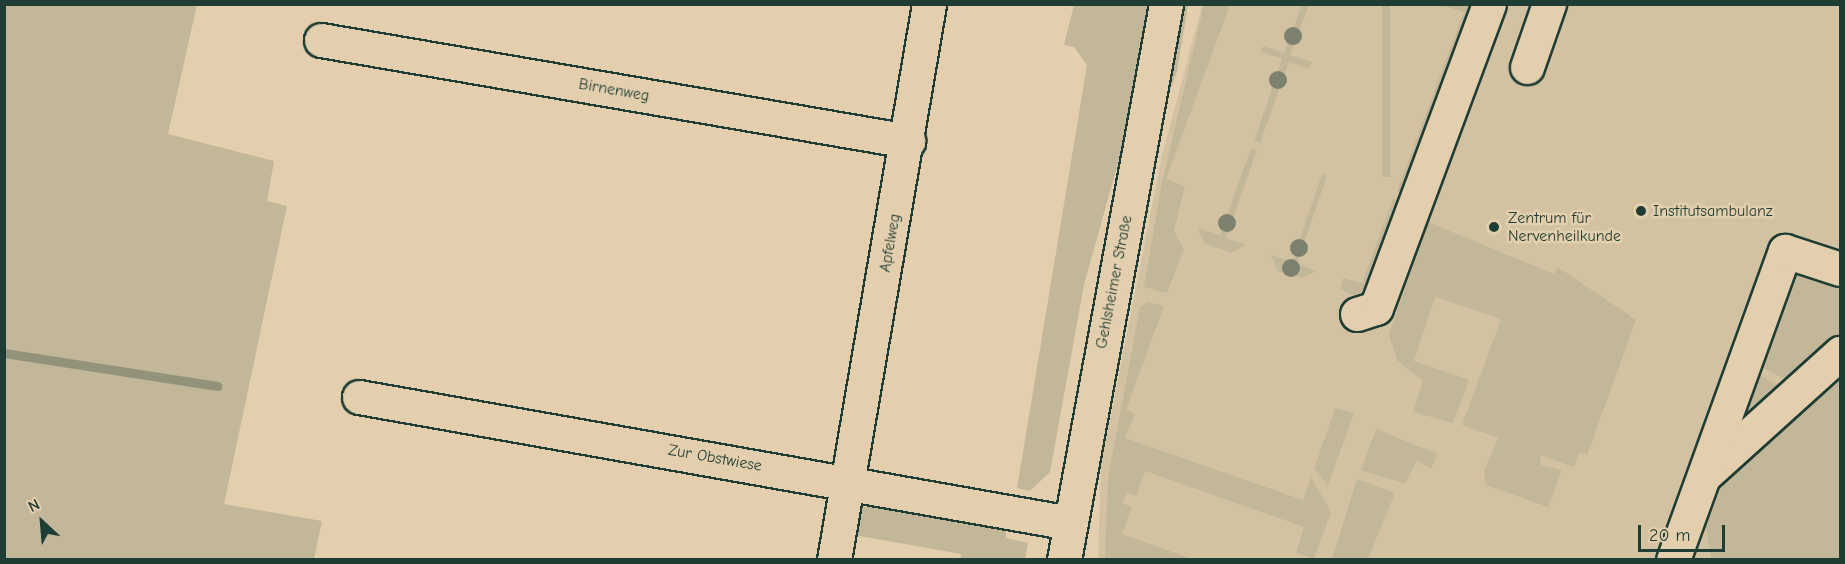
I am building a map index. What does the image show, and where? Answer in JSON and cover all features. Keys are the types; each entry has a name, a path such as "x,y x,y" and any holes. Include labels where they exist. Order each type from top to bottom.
{"street":[{"name":"Apfelweg","path":"834,560 908,141 929,4"},
{"name":"Gehlsheimer Straße","path":"1065,560 1166,4"},
{"path":"1357,314 1376,308 1489,4"},
{"path":"1527,66 1549,4"},
{"name":"Birnenweg","path":"321,40 908,141"},
{"path":"1673,560 1785,250 1840,269"},
{"path":"1705,475 1840,353"},
{"name":"Zur Obstwiese","path":"359,397 1070,523"},
{"path":"1691,514 1699,560"}],"shaded area":[{"path":"1204,4 1230,5 1166,179 1185,186 1174,231 1184,249 1167,293 1144,287 1161,187"},
{"path":"1302,4 1309,5 1290,55 1312,62 1309,69 1289,62 1260,143 1254,141 1282,59 1261,52 1263,46 1284,53"},
{"path":"4,5 197,5 168,134 274,161 267,201 287,206 224,504 322,521 314,559 5,559"},
{"path":"1074,5 1150,5 1126,134 1084,285 1050,472 1030,491 1017,488 1087,65 1074,47 1064,45"},
{"path":"1179,5 1188,5 1177,71 1160,119"},
{"name":"Zentrum für Nervenheilkunde","path":"1202,5 1840,5 1840,559 1098,560 1101,466 1161,160"},
{"path":"1382,5 1390,5 1390,177 1382,177"},
{"path":"1440,5 1479,5 1411,196 1397,191 1464,12"},
{"path":"1251,148 1257,150 1226,238 1246,245 1231,253 1204,243 1198,228 1220,235"},
{"path":"1322,174 1327,176 1297,264 1317,271 1302,278 1277,271 1271,255 1292,262"},
{"path":"1393,199 1408,203 1372,290 1353,295 1340,290 1343,278 1362,283"},
{"path":"1428,222 1554,274 1558,267 1636,320 1587,455 1579,452 1574,467 1540,455 1541,465 1562,470 1548,507 1486,485 1484,471 1498,438 1462,425 1501,319 1435,297 1414,361 1469,380 1453,423 1413,412 1423,381 1397,360 1389,335"},
{"path":"1792,271 1840,277 1840,346 1797,386 1756,364"},
{"path":"1148,302 1164,306 1126,410 1135,414 1125,438 1303,500 1311,477 1331,512 1314,559 1296,553 1304,527 1145,471 1136,496 1127,493 1122,503 1132,507 1122,534 1192,559 1105,559 1108,478 1140,307"},
{"path":"1840,362 1840,559 1711,559 1703,509 1715,476"},
{"path":"1753,371 1790,393 1723,450"},
{"path":"1335,408 1354,413 1328,485 1314,469"},
{"path":"1376,429 1438,454 1431,469 1417,460 1405,484 1361,470"},
{"path":"1357,479 1395,493 1368,559 1332,559"},
{"path":"884,503 1006,528 1006,538 1028,543 1025,559 960,560 961,554 854,535 861,508"}],"waterway":[{"path":"4,353 217,386"}],"place":[{"name":"Institutsambulanz","path":"1641,211"},
{"name":"Zentrum für Nervenheilkunde","path":"1494,227"}]}
